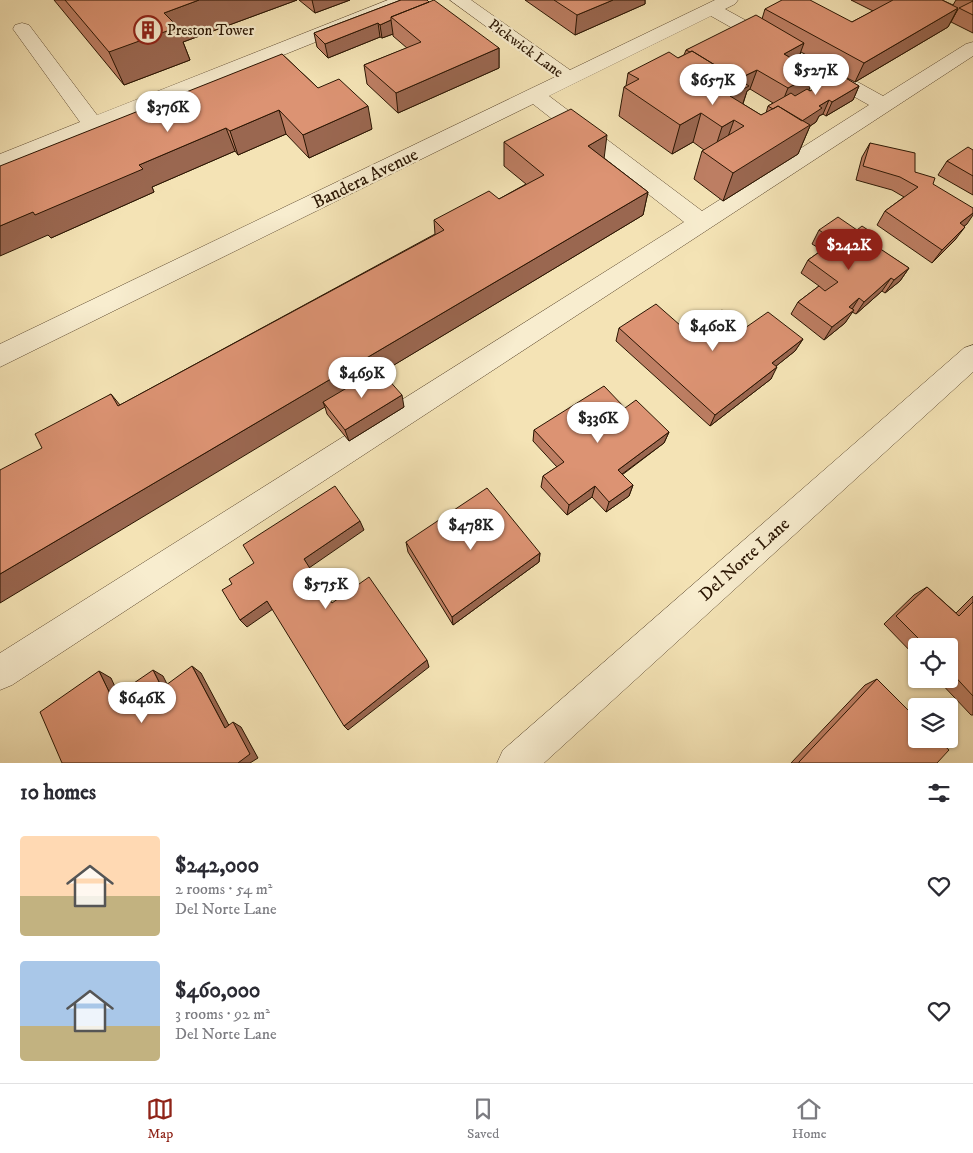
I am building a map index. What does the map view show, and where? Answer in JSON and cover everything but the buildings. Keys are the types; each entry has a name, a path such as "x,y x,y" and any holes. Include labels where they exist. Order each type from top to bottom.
{"street":[{"path":"0,162 404,0"},
{"name":"Pickwick Lane","path":"459,0 569,78"},
{"path":"720,4 884,105"},
{"name":"Bandera Avenue","path":"0,356 720,4"},
{"path":"22,29 93,125"},
{"path":"0,673 973,48"},
{"path":"534,96 702,222"},
{"name":"Del Norte Lane","path":"516,763 973,356"}],"place":[{"name":"Preston Tower","path":"148,30"}]}
